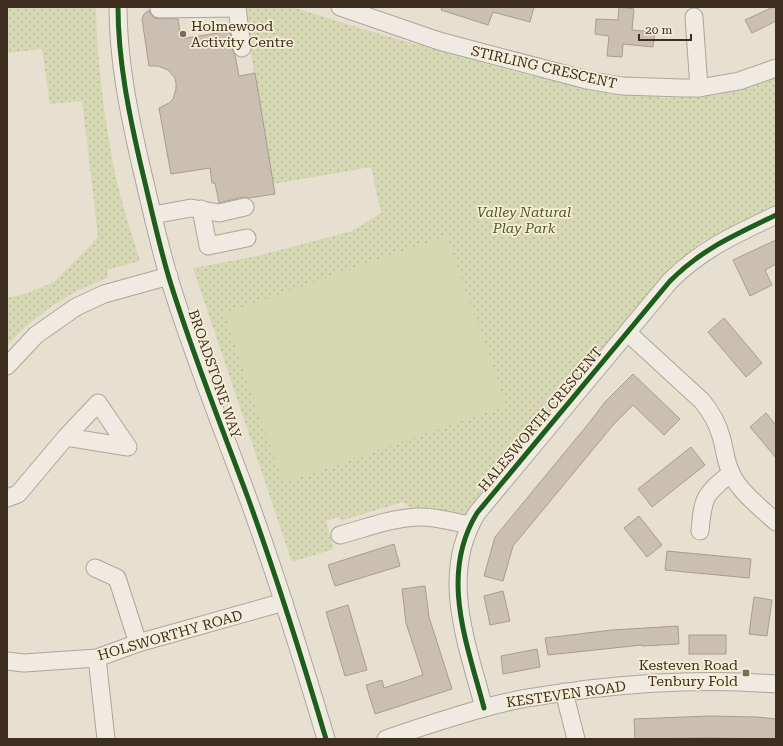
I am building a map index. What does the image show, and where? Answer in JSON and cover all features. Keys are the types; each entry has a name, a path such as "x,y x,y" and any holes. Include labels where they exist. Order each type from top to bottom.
{"street":[{"name":"BROADSTONE WAY","path":"118,7 121,57 136,144 169,276 200,368 263,539 326,739"},
{"path":"159,9 237,7 242,48"},
{"name":"STIRLING CRESCENT","path":"340,7 439,41 587,80 622,86 650,88 699,88 739,81 776,68"},
{"path":"694,17 699,88"},
{"path":"153,215 191,208 219,213 245,207"},
{"path":"201,209 208,246 247,238"},
{"name":"HALESWORTH CRESCENT","path":"484,708 458,600 457,587 459,562 469,525 477,513 670,281 692,260 718,243 776,215"},
{"path":"7,366 36,335 76,307 104,294 169,276"},
{"path":"628,333 702,401 711,412 718,424 727,465 731,473 740,487 776,522"},
{"path":"7,498 18,494 66,437"},
{"path":"700,531 702,508 708,494 712,488 731,473"},
{"path":"340,535 397,519 419,517 436,518 469,525"},
{"path":"95,568 117,578 138,644"},
{"name":"HOLSWORTHY ROAD","path":"7,661 24,663 97,658 138,644 284,602"},
{"path":"97,658 106,739"},
{"name":"KESTEVEN ROAD","path":"386,739 484,708 524,698 564,692 645,683 738,682 776,684"},
{"path":"564,692 576,739"}],"green space":[{"path":"7,7 96,7 104,111 111,152 120,195 140,261 107,270 108,278 79,290 53,305 18,334 7,346 7,298 28,293 54,282 98,236 82,101 50,104 42,49 7,53"},
{"name":"Valley Natural Play Park","path":"243,7 292,7 383,35 520,73 609,90 664,98 723,94 749,88 776,77 776,205 703,241 674,264 466,516 444,510 436,514 419,513 403,502 343,520 337,517 326,521 334,549 292,562 193,268 257,256 352,231 381,213 371,167 273,184"},
{"path":"447,236 506,406 283,483 224,313"}],"building":[{"path":"442,7 534,7 530,22 493,12 488,25 441,10"},
{"path":"619,7 634,9 632,30 655,32 653,47 623,44 622,57 607,56 609,36 595,34 596,19 618,20"},
{"path":"776,7 776,21 752,33 745,20"},
{"path":"149,10 154,18 178,19 181,39 230,31 232,49 235,55 239,76 255,73 275,194 249,198 243,197 219,203 215,183 212,183 210,168 171,174 159,108 169,103 173,99 176,83 175,78 168,70 158,66 149,66 142,19 144,14"},
{"path":"776,240 776,264 765,270 772,285 750,296 733,260"},
{"path":"724,318 762,363 746,377 708,332"},
{"path":"633,374 680,419 664,435 633,405 614,424 513,546 503,581 484,576 495,537 605,402"},
{"path":"766,413 776,425 776,458 750,427"},
{"path":"691,447 705,465 652,507 638,489"},
{"path":"639,516 662,545 647,557 624,528"},
{"path":"394,544 400,566 335,586 328,565"},
{"path":"667,551 751,559 749,578 665,570"},
{"path":"425,586 429,617 452,689 375,714 366,685 382,680 384,688 423,675 406,623 402,589"},
{"path":"503,591 510,621 490,625 484,596"},
{"path":"754,597 772,600 767,636 749,634"},
{"path":"348,605 367,670 345,676 326,612"},
{"path":"678,626 679,644 642,645 548,655 545,638 612,630"},
{"path":"689,635 726,635 726,654 689,654"},
{"path":"537,649 540,667 503,674 501,656"},
{"path":"709,716 776,719 776,739 635,739 634,719"}],"cycle path":[{"path":"118,7 118,27 128,107 165,264 197,361 269,558 326,739"},
{"path":"484,708 464,634 458,585 460,560 466,537 477,513 670,281 707,251 733,236 776,215"}],"place":[{"name":"Holmewood Activity Centre","path":"183,34"},
{"name":"Kesteven Road Tenbury Fold","path":"746,673"}]}
